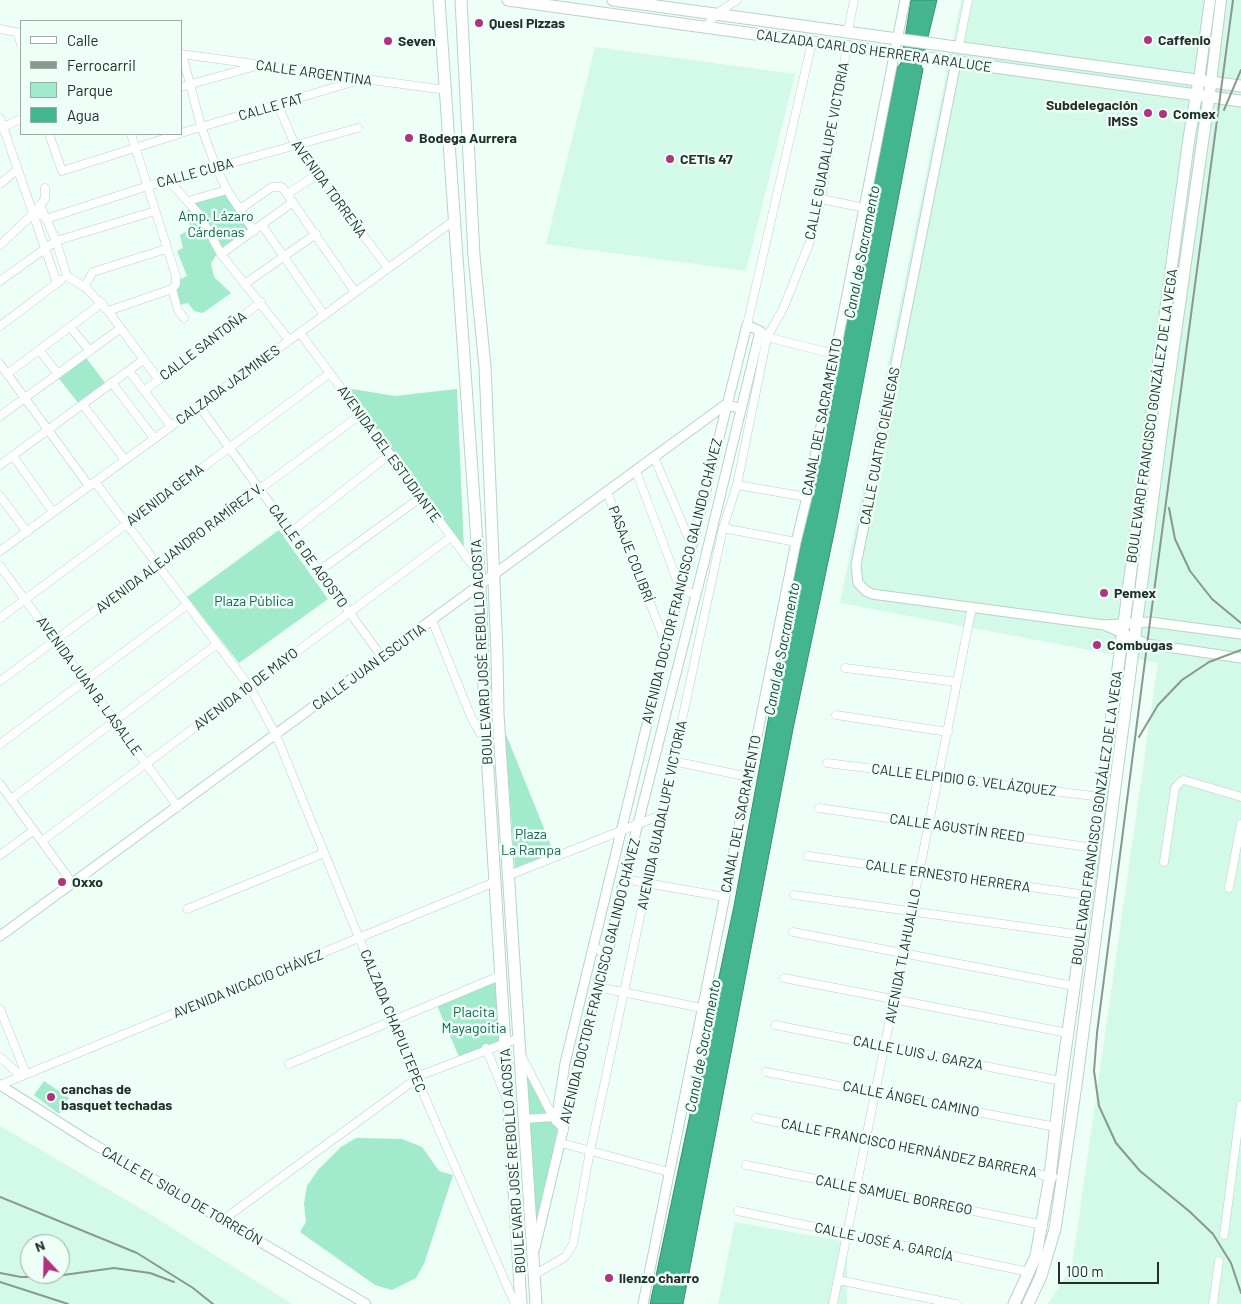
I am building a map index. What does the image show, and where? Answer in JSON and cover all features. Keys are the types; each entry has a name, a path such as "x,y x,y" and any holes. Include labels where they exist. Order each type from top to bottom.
{"main road":[{"name":"BOULEVARD JOSÉ REBOLLO ACOSTA","path":"439,0 456,219 480,580 486,737 521,1304"},
{"name":"BOULEVARD JOSÉ REBOLLO ACOSTA","path":"461,0 474,256 485,376 498,714 507,876 526,1119 536,1304"},
{"name":"CALZADA CARLOS HERRERA ARALUCE","path":"508,0 1241,100"},
{"name":"CALZADA CARLOS HERRERA ARALUCE","path":"613,0 899,37 1241,86"},
{"name":"BOULEVARD FRANCISCO GONZÁLEZ DE LA VEGA","path":"1205,81 1210,0"},
{"name":"BOULEVARD FRANCISCO GONZÁLEZ DE LA VEGA","path":"1014,1304 1036,1256 1042,1225 1056,1177 1077,1078 1162,428 1191,222 1203,95 1221,0"},
{"path":"994,67 996,51"},
{"name":"BOULEVARD FRANCISCO GONZÁLEZ DE LA VEGA","path":"1028,1304 1049,1252 1056,1177 1056,1127 1061,1081 1179,220 1203,95"},
{"path":"456,219 463,222 467,248 474,256"},
{"path":"1179,220 1191,222"},
{"path":"1168,305 1180,307"},
{"path":"464,333 472,368 485,376"},
{"path":"495,882 504,890 507,926 511,936"}],"street":[{"path":"665,0 682,10"},
{"path":"706,28 716,14 736,0"},
{"path":"848,31 854,0"},
{"name":"CANAL DEL SACRAMENTO","path":"643,1304 796,542 807,497 905,0"},
{"path":"959,46 968,0"},
{"path":"0,29 19,33"},
{"name":"AVENIDA DOCTOR FRANCISCO GALINDO CHÁVEZ","path":"554,1119 565,1063 666,644 692,546 725,405 747,326 812,42"},
{"name":"CALLE GUADALUPE VICTORIA","path":"763,334 783,309 800,271 811,239 821,199 847,46"},
{"name":"CALLE ARGENTINA","path":"182,54 361,80 446,90"},
{"path":"182,57 201,126 216,167 227,190 254,231"},
{"name":"CALLE CUATRO CIÉNEGAS","path":"956,62 856,571 858,583 872,594 1104,625 1123,629 1135,639 1147,644 1241,658"},
{"path":"182,87 261,65"},
{"name":"CALLE FAT","path":"182,132 361,80"},
{"name":"AVENIDA TORREÑA","path":"278,105 295,145 388,268"},
{"path":"0,118 57,283"},
{"path":"2,127 20,119"},
{"name":"CALLE CUBA","path":"46,218 168,180 358,128"},
{"name":"CALLE FAT","path":"49,135 62,171 136,149 174,135"},
{"path":"131,135 176,276 174,286 178,310 184,318"},
{"path":"0,184 18,170"},
{"path":"287,194 317,174"},
{"path":"168,180 199,214 220,254 246,283 289,340"},
{"path":"240,209 275,186 282,187 355,292"},
{"path":"0,246 34,213 44,199 45,188"},
{"path":"188,201 227,190"},
{"path":"821,199 865,208"},
{"path":"220,254 293,202"},
{"path":"40,205 56,241 67,276 86,288 102,303 158,380"},
{"path":"0,280 56,241 155,211"},
{"path":"34,213 46,218"},
{"name":"CALZADA JAZMINES","path":"0,551 456,219"},
{"path":"262,225 324,315"},
{"path":"246,283 316,234"},
{"path":"86,288 86,282 93,272 166,249"},
{"path":"0,326 67,276"},
{"path":"108,311 174,286"},
{"name":"CALLE SANTOÑA","path":"144,390 261,302"},
{"path":"7,374 102,303"},
{"path":"747,326 763,334 834,354"},
{"path":"70,327 90,351"},
{"path":"0,416 121,328"},
{"name":"AVENIDA DEL ESTUDIANTE","path":"300,333 420,498 451,537 480,580"},
{"name":"AVENIDA DOCTOR FRANCISCO GALINDO CHÁVEZ","path":"533,1253 597,987 607,957 638,823 696,595 740,408 763,334"},
{"name":"AVENIDA GUADALUPE VICTORIA","path":"534,1275 565,1258 573,1244 590,1151 723,528 737,485 763,334"},
{"path":"39,350 58,374"},
{"path":"0,465 144,360"},
{"name":"CALZADA CHAPULTEPEC","path":"0,364 48,430 127,524 188,604 249,686 276,735 416,1076 515,1304"},
{"path":"129,371 171,426"},
{"name":"AVENIDA GEMA","path":"0,618 330,373"},
{"path":"112,383 154,438"},
{"path":"83,405 125,460"},
{"path":"725,405 740,408"},
{"name":"CALLE JUAN ESCUTIA","path":"0,936 432,620 480,580 493,575 725,405"},
{"name":"CALLE 6 DE AGOSTO","path":"199,406 382,657"},
{"name":"AVENIDA ALEJANDRO RAMÍREZ V.","path":"0,681 360,414"},
{"path":"291,532 389,455"},
{"path":"13,456 53,512"},
{"path":"654,457 692,546"},
{"path":"636,471 680,588 696,595"},
{"path":"737,485 807,497"},
{"name":"PASAJE COLIBRÍ","path":"607,492 666,644"},
{"path":"0,496 27,532"},
{"path":"319,571 420,498"},
{"path":"723,528 796,542"},
{"name":"AVENIDA 10 DE MAYO","path":"42,841 451,537"},
{"name":"AVENIDA JUAN B. LASALLE","path":"0,566 178,807"},
{"path":"0,744 188,604"},
{"name":"AVENIDA TLAHUALILO","path":"833,1304 972,607"},
{"path":"432,620 471,717 480,733 486,737"},
{"name":"CALLE CUATRO CIÉNEGAS","path":"1123,629 1137,622 1150,622 1241,634"},
{"path":"11,799 217,644"},
{"path":"845,668 957,682"},
{"path":"836,715 948,732"},
{"path":"673,761 749,776"},
{"name":"CALLE ELPIDIO G. VELÁZQUEZ","path":"827,763 1101,798"},
{"path":"1164,862 1176,788 1181,781 1184,780 1241,796"},
{"path":"0,785 73,884"},
{"name":"CALLE AGUSTÍN REED","path":"819,808 1094,848"},
{"path":"507,876 661,815"},
{"path":"1229,888 1241,824"},
{"path":"0,855 34,830"},
{"path":"187,909 324,853"},
{"name":"CALLE ERNESTO HERRERA","path":"808,856 1087,895"},
{"path":"624,880 725,897"},
{"name":"AVENIDA NICACIO CHÁVEZ","path":"0,1085 495,882"},
{"path":"794,895 1082,935"},
{"path":"793,932 1074,986"},
{"path":"594,946 607,957"},
{"path":"289,1064 502,975"},
{"path":"784,978 1068,1033"},
{"path":"597,987 702,1008"},
{"path":"0,1009 24,1075"},
{"name":"CALLE LUIS J. GARZA","path":"775,1025 1061,1081"},
{"path":"224,1219 412,1082 416,1076 486,1048 519,1038"},
{"path":"486,1048 510,1108"},
{"path":"521,1055 554,1119 564,1130"},
{"path":"0,1058 24,1075"},
{"name":"CALLE ÁNGEL CAMINO","path":"766,1072 1056,1127"},
{"name":"CALLE EL SIGLO DE TORREÓN","path":"0,1085 90,1142 366,1304"},
{"path":"1224,1235 1241,1105"},
{"name":"CALLE FRANCISCO HERNÁNDEZ BARRERA","path":"756,1118 1056,1177"},
{"path":"526,1119 554,1119"},
{"path":"561,1143 669,1172"},
{"name":"CALLE SAMUEL BORREGO","path":"746,1165 1042,1225"},
{"name":"CALLE JOSÉ A. GARCÍA","path":"738,1211 1029,1272"},
{"path":"1213,1304 1219,1261"},
{"path":"838,1280 956,1304"}],"shaded area":[{"path":"961,0 1241,0 1241,1304 1048,1304 1072,1266 1158,663 840,603"},
{"name":"CETis 47","path":"595,47 795,74 746,271 546,244"},
{"path":"0,1126 150,1214 292,1304 0,1304"},
{"path":"735,1222 847,1242 847,1304 718,1304"}],"green space":[{"name":"Amp. Lázaro Cárdenas","path":"226,193 251,230 217,254 211,263 214,277 231,293 203,313 194,311 188,303 179,305 176,289 179,280 187,276 177,251 183,248 180,235 191,229 185,214 194,202"},
{"path":"84,355 106,384 79,404 57,376"},
{"path":"346,388 395,396 457,389 464,549"},
{"name":"Plaza Pública","path":"279,530 328,599 239,663 187,597"},
{"name":"Plaza La Rampa","path":"505,732 554,853 515,868"},
{"name":"Placita Mayagoitia","path":"501,977 504,1039 459,1057 436,1003"},
{"path":"526,1068 558,1126 535,1239"},
{"name":"canchas de basquet techadas","path":"44,1081 69,1098 59,1114 34,1095"},
{"path":"356,1138 402,1139 422,1147 439,1171 453,1175 424,1264 416,1278 392,1290 375,1285 300,1232 306,1222 304,1204 307,1186 318,1170 341,1147"}],"water":[{"name":"Canal de Sacramento","path":"911,0 937,0 921,66 923,69 837,519 793,729 683,1304 650,1304 734,906 794,579 897,68 901,63"}],"railway":[{"path":"1233,0 1150,622 1097,1033 1094,1071 1099,1106 1116,1143 1140,1171 1189,1211 1213,1234 1231,1263 1241,1293"},
{"path":"1224,110 1241,70"},
{"path":"1169,508 1175,539 1190,571 1212,599 1241,623"},
{"path":"1139,737 1158,705 1182,680 1209,662 1241,650"},
{"path":"0,1197 137,1253 193,1288 213,1304"},
{"path":"0,1273 21,1277 49,1277 114,1268 150,1273 174,1282"},
{"path":"0,1282 68,1304"}],"place":[{"name":"Quesi Pizzas","path":"479,23"},
{"name":"Caffenio","path":"1148,40"},
{"name":"Seven","path":"388,41"},
{"name":"Subdelegación IMSS","path":"1148,113"},
{"name":"Comex","path":"1163,114"},
{"name":"Bodega Aurrera","path":"409,138"},
{"name":"CETis 47","path":"670,159"},
{"name":"Pemex","path":"1104,593"},
{"name":"Combugas","path":"1097,645"},
{"name":"Oxxo","path":"62,882"},
{"name":"canchas de basquet techadas","path":"51,1097"},
{"name":"lienzo charro","path":"609,1278"}]}
